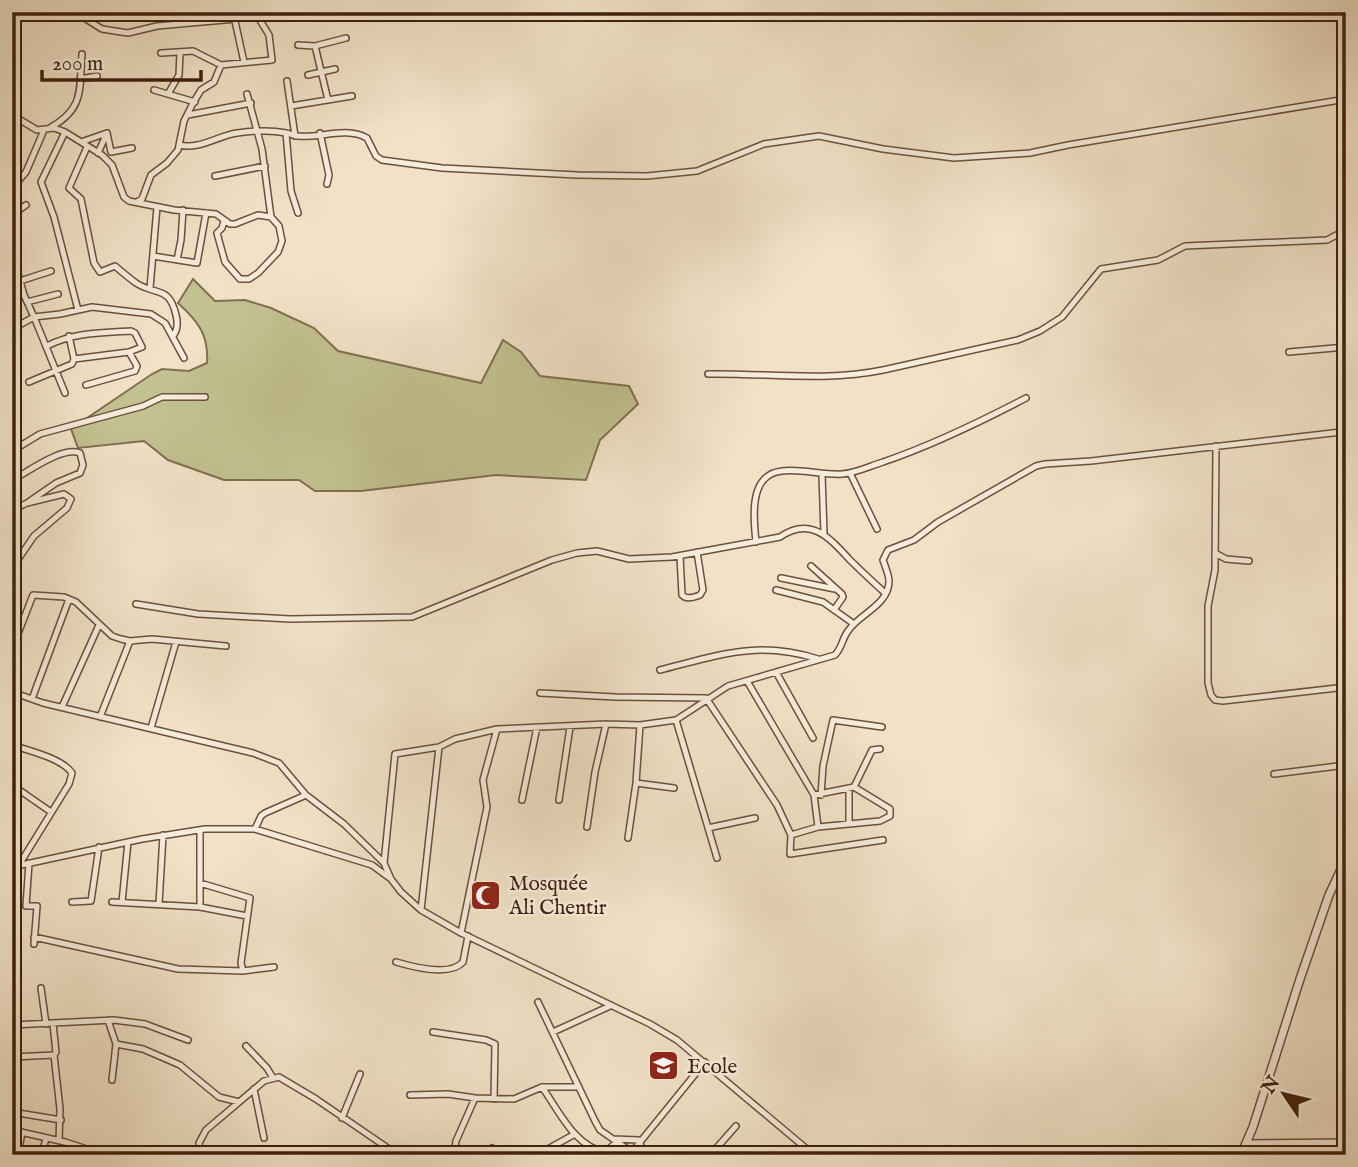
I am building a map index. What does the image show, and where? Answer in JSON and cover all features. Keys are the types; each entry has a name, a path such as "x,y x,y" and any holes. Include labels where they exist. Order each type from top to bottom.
{"street":[{"path":"75,12 102,29 128,33 157,26 236,19"},
{"path":"233,12 244,62"},
{"path":"161,53 192,51 221,65 273,59 269,35 255,12"},
{"path":"298,45 315,46 346,38"},
{"path":"315,46 328,100"},
{"path":"168,94 179,75 180,52"},
{"path":"15,185 26,172 46,130 67,118 77,102 82,54"},
{"path":"137,202 142,199 149,177 173,158 188,115 201,90 214,82 221,65"},
{"path":"307,75 335,69"},
{"path":"80,79 97,76"},
{"path":"288,81 295,136"},
{"path":"153,90 195,102"},
{"path":"224,221 217,239 225,262 239,278 243,279 258,272 281,247 279,226 271,217 265,166 247,94"},
{"path":"291,106 352,96"},
{"path":"179,145 198,146 233,134 257,131 295,136 320,133 362,135 370,142 380,159 421,166 577,175 669,175 697,171 764,144 819,135 883,149 954,158 983,157 1030,153 1346,99"},
{"path":"188,115 251,103"},
{"path":"12,115 34,129 56,128 65,132 104,157 112,165 124,198 156,206 216,214 224,221 235,224 258,215 271,217"},
{"path":"65,132 41,182 57,226 78,310"},
{"path":"84,144 107,133"},
{"path":"107,133 111,152"},
{"path":"98,153 107,133"},
{"path":"286,133 291,191 298,213"},
{"path":"320,133 329,175 327,184"},
{"path":"84,144 87,147 69,188 81,199 94,263 100,272 115,266 138,284 162,292 172,301 178,324 173,336"},
{"path":"104,157 111,152 132,148"},
{"path":"215,176 265,166"},
{"path":"12,215 26,205"},
{"path":"150,288 156,206"},
{"path":"177,260 183,209"},
{"path":"153,256 197,263 205,213"},
{"path":"708,374 790,377 861,374 1017,340 1040,331 1062,317 1101,269 1158,260 1185,246 1327,240 1346,230"},
{"path":"12,252 27,302 65,393"},
{"path":"20,281 51,271"},
{"path":"27,302 58,294"},
{"path":"12,329 34,317 92,307 151,314 163,320 184,358"},
{"path":"47,346 69,336 131,331 135,333 142,347 129,352 74,359"},
{"path":"29,382 72,364 74,359 69,336"},
{"path":"1289,352 1346,347"},
{"path":"86,385 135,371 137,366 129,352"},
{"path":"1346,354 1341,432 1346,461"},
{"path":"12,451 40,434 143,406 162,397 205,397"},
{"path":"756,542 754,523 757,492 760,484 769,475 793,471 822,475 850,473 947,436 1026,398"},
{"path":"384,863 395,754 439,747 455,739 497,729 640,725 676,720 728,686 835,655 848,630 871,611 885,593 889,582 883,560 888,550 914,540 938,522 1036,466 1341,432"},
{"path":"1216,446 1215,553 1213,586 1208,606 1208,683 1211,695 1216,700 1223,701 1346,687"},
{"path":"12,480 60,454 75,451 80,453 83,465 80,473 56,483 12,510"},
{"path":"850,473 877,528"},
{"path":"822,475 824,533"},
{"path":"12,568 34,536 67,508 71,499 64,494 27,503"},
{"path":"136,604 198,614 290,619 412,617 479,592 552,560 578,553 597,551 629,559 680,556 780,537 789,531 802,528 824,533 885,593"},
{"path":"680,556 682,596 695,597 703,590 698,552"},
{"path":"1215,553 1226,559 1249,561"},
{"path":"811,566 843,597 834,610"},
{"path":"781,578 838,590"},
{"path":"776,590 823,602 854,624"},
{"path":"12,649 33,594 76,602 112,636 130,641 152,639 226,646"},
{"path":"32,699 69,599"},
{"path":"62,707 99,625"},
{"path":"100,717 130,641"},
{"path":"151,728 176,642"},
{"path":"660,670 730,653 760,649 785,650 820,659"},
{"path":"776,672 813,738"},
{"path":"747,681 814,795 818,827"},
{"path":"12,692 100,717 253,753 279,763 306,795 344,824 384,863 401,892 421,910 677,1040 814,1155"},
{"path":"540,693 706,698"},
{"path":"706,698 777,805 791,835 790,854 883,840"},
{"path":"676,720 717,858"},
{"path":"821,794 823,766 833,720 882,727"},
{"path":"587,827 595,772 606,724"},
{"path":"628,838 636,783 640,725"},
{"path":"522,800 537,727"},
{"path":"559,800 570,727"},
{"path":"396,962 454,969 463,962 465,934 487,807 483,779 497,729"},
{"path":"12,745 46,756 71,770 69,784 33,846 16,866"},
{"path":"421,910 439,747"},
{"path":"849,824 852,787 872,750 880,749"},
{"path":"1274,774 1346,765"},
{"path":"636,783 674,788"},
{"path":"12,785 51,811"},
{"path":"791,835 818,827 887,819 891,812 852,787 814,795"},
{"path":"254,829 261,816 306,795"},
{"path":"708,828 755,818"},
{"path":"16,866 163,835 200,830 254,829 365,862 391,878"},
{"path":"200,830 200,907"},
{"path":"159,904 163,835"},
{"path":"122,902 128,842"},
{"path":"72,902 91,901 99,847"},
{"path":"1241,1155 1315,934 1346,859"},
{"path":"29,863 26,906 37,906 34,941 178,968 243,971 274,967"},
{"path":"200,883 250,898 241,963 243,971"},
{"path":"112,902 200,907 247,916"},
{"path":"41,988 46,1024"},
{"path":"538,1002 600,1130 634,1153 705,1062"},
{"path":"553,1032 610,1006"},
{"path":"12,1025 108,1020 145,1024 188,1040"},
{"path":"108,1020 116,1044 112,1080"},
{"path":"53,1024 61,1120 59,1141"},
{"path":"433,1031 495,1044 494,1098"},
{"path":"116,1044 143,1049 180,1065 219,1097 239,1102"},
{"path":"246,1046 273,1077"},
{"path":"12,1057 54,1055"},
{"path":"342,1118 360,1074"},
{"path":"200,1155 199,1143 206,1130 264,1081 273,1077 279,1077 316,1099 398,1155"},
{"path":"410,1095 514,1098 542,1087 579,1087"},
{"path":"542,1087 575,1134 592,1150 605,1152 615,1140 635,1138 640,1142 644,1155"},
{"path":"254,1089 264,1138"},
{"path":"454,1155 456,1141 475,1098"},
{"path":"12,1112 61,1120"},
{"path":"706,1155 713,1152 736,1126"},
{"path":"12,1130 105,1155"},
{"path":"18,1155 22,1132"},
{"path":"537,1155 575,1134"},
{"path":"42,1155 46,1138"},
{"path":"1246,1144 1344,1144"},
{"path":"77,1155 79,1147"},
{"path":"489,1155 492,1148"}],"shaded area":[{"path":"193,279 215,301 245,300 271,308 314,328 338,351 481,383 503,340 521,352 540,376 629,386 638,404 600,440 586,480 496,475 361,491 315,491 299,480 224,480 168,460 144,441 78,448 71,429 152,374 162,369 189,371 207,363 206,344 201,329 178,303"}],"place":[{"name":"Mosquée Ali Chentir","path":"486,895"},
{"name":"Ecole","path":"664,1066"}]}
